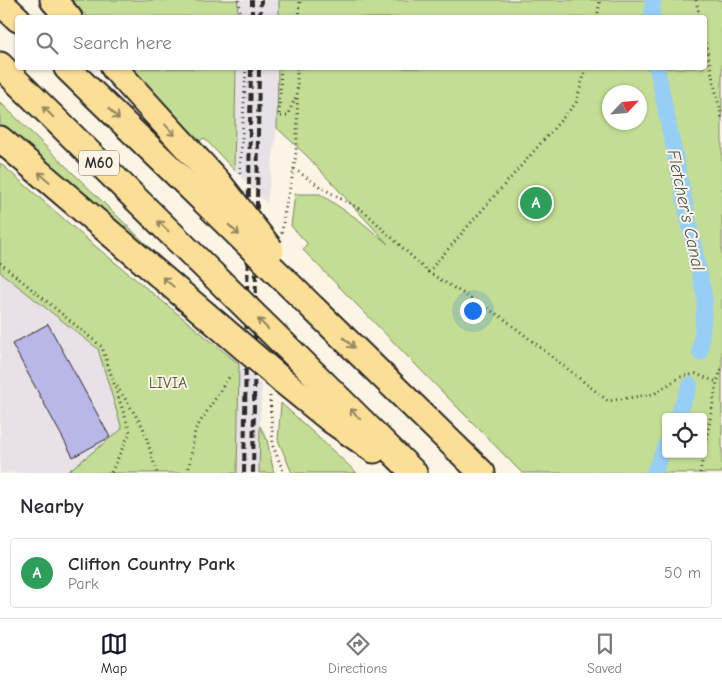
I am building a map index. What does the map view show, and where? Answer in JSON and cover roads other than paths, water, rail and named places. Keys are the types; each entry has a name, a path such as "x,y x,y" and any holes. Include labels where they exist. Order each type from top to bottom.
{"highway":[{"path":"53,0 66,15"},
{"path":"0,2 15,16"},
{"name":"M60","path":"0,65 414,473"},
{"name":"M60","path":"70,70 219,184"},
{"name":"M60","path":"116,70 219,184 314,309 482,473"},
{"name":"M60","path":"0,139 283,381 331,420 407,473"}],"waterway":[{"name":"Fletcher's Canal","path":"652,15 653,0"},
{"name":"Fletcher's Canal","path":"657,70 705,300 700,353"},
{"path":"679,413 690,385"},
{"path":"654,473 662,454"}],"railway":[{"path":"252,0 252,15"},
{"path":"260,15 261,0"},
{"path":"244,473 251,70"},
{"path":"253,473 259,70"}],"place":[{"name":"Clifton Country Park","path":"536,203"}],"park label":[{"name":"LIVIA","path":"168,382"}]}
